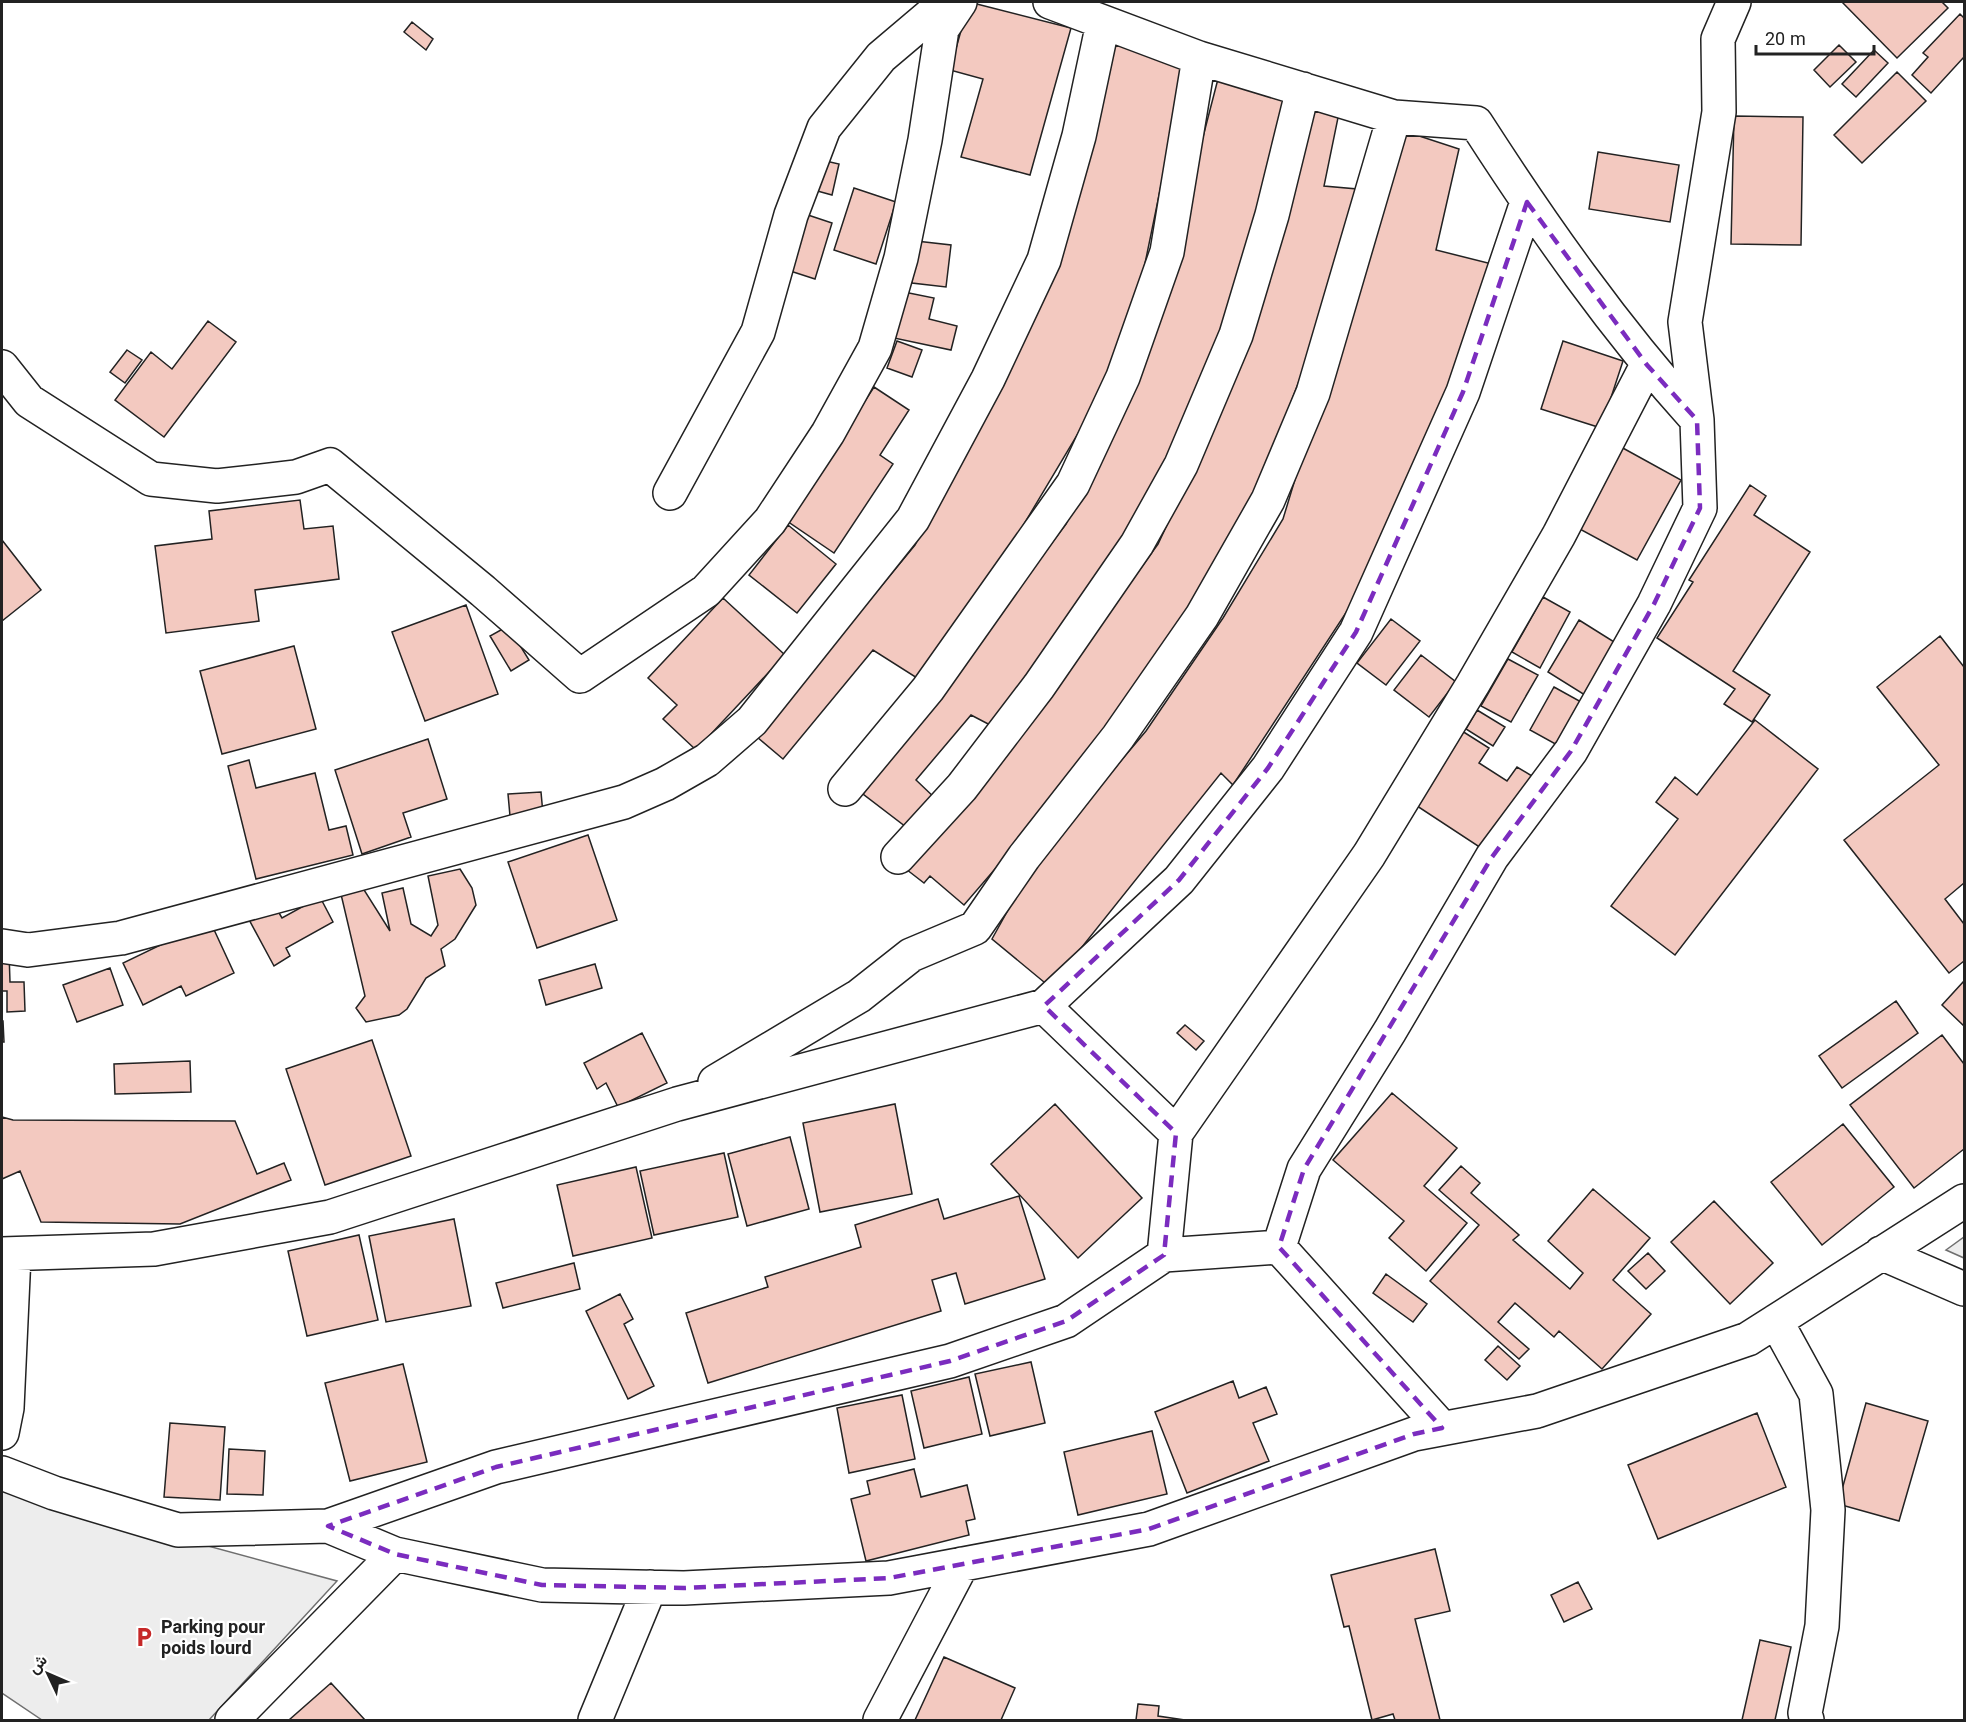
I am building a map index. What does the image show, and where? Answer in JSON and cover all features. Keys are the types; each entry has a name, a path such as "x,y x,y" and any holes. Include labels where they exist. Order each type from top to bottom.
{"street":[{"path":"670,493 758,332 791,215 824,128 881,57 946,2"},
{"path":"2,367 29,401 151,479 218,486 296,477 330,465 483,591 580,676 706,591 770,521 828,433 878,337 901,258 925,140 942,29 960,2"},
{"path":"1050,2 1199,58 1394,117 1476,123 1527,202 1647,365 1697,420"},
{"path":"1279,1247 1304,1169 1390,1031 1492,857 1572,751 1654,604 1700,508 1697,420 1685,322 1719,112 1718,39 1734,2"},
{"path":"2,946 28,950 121,938 624,802 665,784 707,760 752,721 853,596 918,509 988,379 1044,260 1079,136 1103,23"},
{"path":"845,789 928,689 1073,484 1123,377 1167,252 1199,58"},
{"path":"898,857 962,787 1039,686 1137,544 1181,465 1236,335 1272,215 1303,89"},
{"path":"677,1104 859,996 911,955 975,928 1024,857 1119,737 1202,616 1268,500 1313,393 1394,117"},
{"path":"2,1433 7,1408 8,1255 154,1249 330,1217 677,1104 1044,1006 1179,880 1268,768 1356,632 1463,392 1527,202"},
{"path":"1164,1255 1176,1132 1369,855 1554,545 1647,365"},
{"path":"1044,1006 1176,1132"},
{"path":"328,1526 395,1554 542,1585 684,1588 889,1578 1149,1529 1414,1434 1537,1411 1748,1339 1965,1201"},
{"path":"2,1473 54,1493 178,1530 328,1526 496,1467 950,1361 1066,1321 1164,1255 1279,1247"},
{"path":"1279,1247 1442,1428"},
{"path":"1881,1253 1965,1289"},
{"path":"1776,1321 1816,1394 1828,1510 1822,1626 1805,1713 1807,1720"},
{"path":"232,1720 395,1554"},
{"path":"880,1720 962,1564"},
{"path":"595,1720 650,1587"}],"highlighted area":[{"path":"1527,202 1647,365 1697,420 1700,508 1654,604 1571,751 1492,857 1304,1169 1279,1247 1442,1428 1414,1434 1149,1529 889,1578 684,1588 542,1585 395,1554 328,1526 496,1467 950,1361 1066,1321 1164,1255 1176,1133 1044,1006 1179,880 1268,768 1356,632 1463,392"}],"shaded area":[{"path":"1964,1237 1964,1258 1946,1250"},
{"name":"Parking pour poids lourd","path":"2,1490 337,1581 209,1720 42,1720 2,1693"}],"building":[{"path":"969,2 1071,28 1030,175 961,157 983,79 950,70"},
{"path":"1842,2 1942,2 1948,8 1897,58"},
{"path":"1960,14 1964,18 1964,57 1931,93 1912,75 1928,57 1923,53"},
{"path":"412,22 433,39 426,50 404,32"},
{"path":"1113,43 1185,69 1142,278 1110,380 993,576 917,678 873,650 783,759 757,737 915,545 1002,381"},
{"path":"1839,45 1856,62 1830,87 1814,70"},
{"path":"1874,50 1888,63 1856,97 1842,84"},
{"path":"1897,72 1926,101 1862,163 1834,135"},
{"path":"1219,75 1291,96 1221,344 1174,455 1124,542 992,726 971,715 916,780 937,800 910,830 863,794 1066,524 1142,373"},
{"path":"1309,104 1340,108 1324,186 1357,189 1326,310 1258,489 1168,643 1082,768 964,905 930,876 924,883 902,866 1060,680 1158,544 1227,397"},
{"path":"1734,116 1803,117 1801,245 1731,244"},
{"path":"1401,130 1459,149 1436,250 1492,264 1440,426 1355,599 1233,785 1221,773 1050,987 992,939 1033,865 1146,731 1223,618 1283,519"},
{"path":"1598,152 1679,165 1670,222 1589,209"},
{"path":"817,159 839,164 832,195 810,189"},
{"path":"854,188 896,202 876,264 834,250"},
{"path":"802,213 832,223 815,279 784,269"},
{"path":"916,241 951,245 946,287 912,283"},
{"path":"904,292 934,298 929,319 957,326 951,350 894,338"},
{"path":"208,321 236,342 164,437 115,400 151,352 172,369"},
{"path":"897,341 922,350 912,377 887,368"},
{"path":"1563,341 1623,361 1601,428 1541,409"},
{"path":"127,350 142,360 125,383 110,372"},
{"path":"874,387 909,410 880,455 893,464 834,553 787,521"},
{"path":"1621,447 1681,480 1637,560 1576,527"},
{"path":"1750,485 1766,496 1754,515 1810,552 1733,671 1770,695 1752,722 1724,704 1735,689 1657,638 1693,582 1689,580"},
{"path":"300,500 304,529 333,526 339,579 255,590 259,621 166,633 155,546 212,539 209,511"},
{"path":"788,525 836,564 797,613 749,575"},
{"path":"2,540 41,590 2,621"},
{"path":"1543,597 1570,612 1540,668 1512,652"},
{"path":"723,598 785,655 696,750 663,719 677,705 648,678"},
{"path":"466,605 498,694 425,721 392,632"},
{"path":"1391,619 1420,641 1386,685 1357,663"},
{"path":"1579,620 1619,645 1588,697 1548,672"},
{"path":"508,626 529,660 511,671 490,636"},
{"path":"1940,636 1964,667 1964,883 1945,899 1964,924 1964,961 1949,973 1844,840 1939,765 1877,687"},
{"path":"294,646 316,729 222,754 200,671"},
{"path":"1421,655 1456,682 1429,717 1394,690"},
{"path":"1508,659 1538,675 1511,722 1481,706"},
{"path":"1554,687 1583,703 1559,746 1530,730"},
{"path":"1477,710 1505,727 1493,746 1466,729"},
{"path":"1755,720 1818,769 1675,955 1611,906 1678,819 1656,802 1675,777 1697,795"},
{"path":"1462,731 1489,748 1479,763 1507,781 1517,767 1532,776 1484,850 1414,804"},
{"path":"428,739 447,799 403,813 411,837 362,854 335,770"},
{"path":"249,760 256,788 315,773 329,830 346,826 353,855 256,879 228,766"},
{"path":"541,792 543,814 510,816 508,794"},
{"path":"588,835 617,920 537,948 508,862"},
{"path":"460,869 472,888 476,905 455,939 441,949 445,966 426,978 407,1009 399,1015 366,1022 356,1008 365,996 340,890 361,885 390,931 382,893 403,888 411,924 431,936 438,925 428,876"},
{"path":"320,897 333,922 286,948 290,956 274,966 246,914 272,901 282,918"},
{"path":"210,921 234,973 186,996 181,986 143,1005 123,963"},
{"path":"2,952 9,952 10,982 24,982 25,1011 7,1012 7,991 2,991"},
{"path":"595,964 602,988 546,1005 539,980"},
{"path":"110,968 123,1005 77,1022 63,985"},
{"path":"1964,981 1964,1026 1942,1005"},
{"path":"1896,1001 1918,1033 1842,1088 1819,1056"},
{"path":"3,1021 4,1042 2,1042"},
{"path":"1185,1025 1204,1041 1196,1050 1177,1033"},
{"path":"642,1033 667,1083 618,1107 606,1083 597,1089 584,1063"},
{"path":"1942,1035 1964,1064 1964,1149 1914,1188 1850,1105"},
{"path":"372,1040 411,1156 325,1185 286,1069"},
{"path":"190,1061 191,1092 115,1094 114,1064"},
{"path":"1392,1093 1457,1148 1424,1186 1467,1223 1426,1271 1389,1238 1404,1221 1333,1160"},
{"path":"895,1104 912,1194 820,1212 803,1123"},
{"path":"1055,1104 1142,1198 1078,1258 991,1164"},
{"path":"2,1117 13,1120 235,1121 257,1174 284,1163 291,1180 180,1224 41,1222 20,1171 2,1179"},
{"path":"1843,1124 1894,1187 1822,1245 1771,1182"},
{"path":"790,1137 809,1209 747,1226 728,1154"},
{"path":"724,1153 738,1217 654,1235 640,1171"},
{"path":"1461,1166 1480,1183 1471,1193 1519,1235 1513,1240 1570,1289 1583,1273 1548,1241 1593,1189 1650,1238 1613,1280 1651,1314 1602,1369 1559,1331 1554,1337 1515,1303 1498,1322 1529,1349 1519,1359 1430,1281 1479,1225 1439,1190"},
{"path":"636,1167 652,1238 573,1256 557,1185"},
{"path":"1019,1196 1045,1279 965,1304 956,1273 932,1280 941,1311 708,1383 686,1313 768,1287 765,1277 861,1247 855,1225 938,1199 944,1219"},
{"path":"1714,1201 1773,1263 1730,1304 1671,1242"},
{"path":"454,1219 471,1306 386,1322 369,1236"},
{"path":"359,1235 378,1320 307,1336 288,1251"},
{"path":"1648,1253 1665,1271 1646,1289 1628,1271"},
{"path":"574,1263 580,1289 503,1308 496,1283"},
{"path":"1386,1274 1427,1304 1413,1322 1373,1293"},
{"path":"620,1294 633,1319 624,1324 654,1386 628,1399 586,1311"},
{"path":"1498,1346 1520,1366 1507,1380 1485,1360"},
{"path":"1031,1362 1045,1423 990,1436 975,1374"},
{"path":"403,1364 427,1462 350,1481 325,1383"},
{"path":"969,1377 982,1434 924,1448 911,1391"},
{"path":"1233,1381 1239,1398 1266,1387 1277,1414 1253,1423 1269,1461 1187,1493 1155,1412"},
{"path":"902,1395 915,1459 849,1473 837,1408"},
{"path":"1866,1403 1928,1421 1899,1521 1838,1504"},
{"path":"1757,1413 1786,1487 1658,1539 1628,1465"},
{"path":"170,1423 225,1427 220,1500 164,1497"},
{"path":"1152,1431 1167,1494 1078,1515 1064,1452"},
{"path":"229,1449 265,1451 263,1495 227,1494"},
{"path":"914,1469 921,1497 967,1485 975,1519 966,1521 969,1535 866,1561 851,1499 870,1494 867,1481"},
{"path":"1435,1549 1450,1611 1415,1619 1440,1720 1395,1720 1393,1714 1372,1720 1349,1626 1344,1627 1331,1575"},
{"path":"1578,1582 1592,1609 1564,1622 1551,1595"},
{"path":"1760,1640 1791,1647 1775,1720 1742,1720"},
{"path":"944,1657 1015,1688 1001,1720 915,1720"},
{"path":"331,1683 365,1720 289,1720"},
{"path":"1138,1704 1159,1706 1158,1716 1185,1720 1136,1720"}],"place":[{"name":"Parking pour poids lourd","path":"144,1637"}]}
